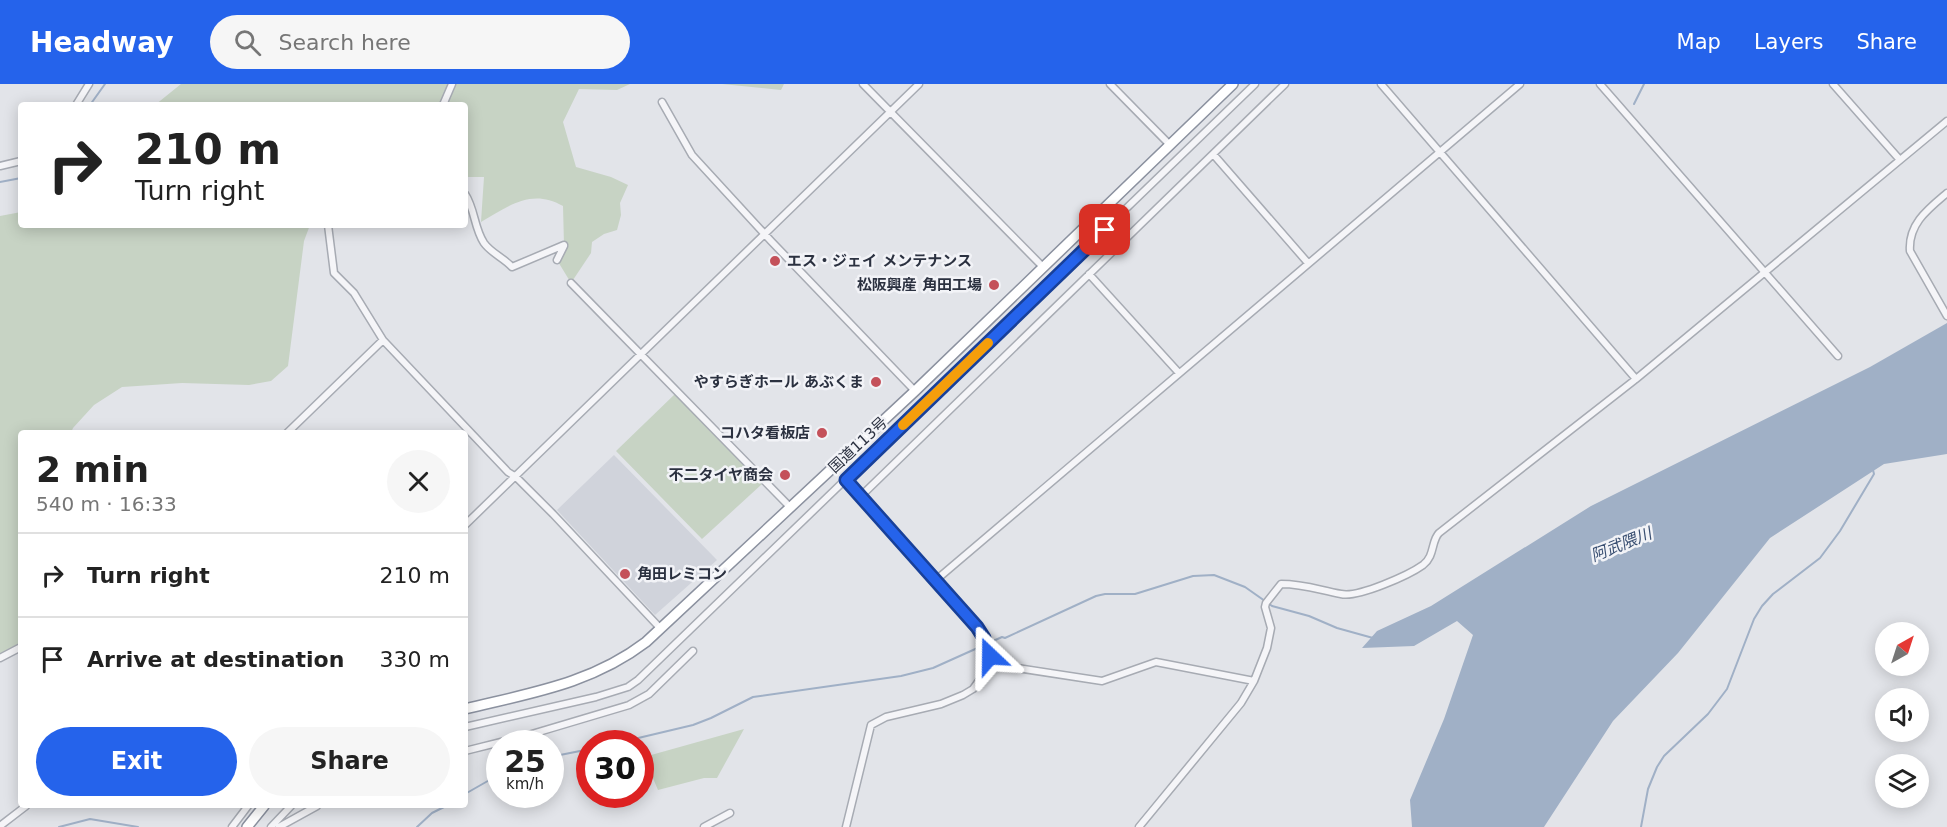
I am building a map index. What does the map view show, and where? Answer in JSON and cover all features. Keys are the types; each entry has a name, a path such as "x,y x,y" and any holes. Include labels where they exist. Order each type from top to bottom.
{"highway":[{"name":"国道113号","path":"468,708 584,679 632,652 791,508 915,391 1233,84"},
{"path":"247,827 262,808"}],"street":[{"path":"78,102 89,84"},
{"path":"443,102 452,84"},
{"path":"863,84 1043,267"},
{"path":"468,522 919,84"},
{"path":"1110,84 1170,145"},
{"path":"468,727 596,697 628,687 1256,84"},
{"path":"861,496 1285,84"},
{"path":"1381,84 1636,379"},
{"path":"936,580 1520,84"},
{"path":"1600,84 1838,356"},
{"path":"1833,84 1900,160"},
{"path":"662,102 692,155 915,391"},
{"path":"1139,827 1240,705 1254,681 1267,648 1271,627 1266,603 1281,585 1299,584 1354,595 1370,591 1423,565 1433,550 1435,537 1636,379 1947,121"},
{"path":"1213,154 1308,263"},
{"path":"0,166 18,162"},
{"path":"1947,193 1917,221 1910,233 1910,251 1947,316"},
{"path":"468,201 484,244 513,267 564,245 558,260"},
{"path":"328,228 334,273 354,293 383,339 660,628"},
{"path":"1089,274 1179,373"},
{"path":"571,283 791,508"},
{"path":"290,430 383,339"},
{"path":"846,480 977,627 984,638 991,664"},
{"path":"0,658 18,649"},
{"path":"468,750 629,705 649,694 693,651"},
{"path":"991,664 1102,681 1156,662 1254,681"},
{"path":"846,827 872,725 886,717 941,704 963,695 973,689 991,664"},
{"path":"0,826 24,808"},
{"path":"232,827 246,808"},
{"path":"271,827 289,808"},
{"path":"279,827 313,808"},
{"path":"704,827 730,813"}],"shaded area":[{"path":"614,455 717,560 655,615 557,510"}],"green space":[{"path":"181,84 630,84 617,90 579,89 563,122 576,167 611,177 628,185 620,203 621,215 617,230 604,234 592,242 591,253 571,283 557,260 564,245 563,206 551,201 530,199 511,205 481,222 484,177 468,177 468,102 159,102"},
{"path":"722,84 784,84 781,90"},
{"path":"18,213 18,228 309,228 304,241 288,366 271,381 249,385 182,383 122,387 94,405 72,430 18,430 18,650 0,658 0,216"},
{"path":"675,394 762,484 702,539 616,451"},
{"path":"744,729 717,778 704,778 658,790 654,781 654,754"}],"water":[{"name":"阿武隈川","path":"1947,323 1947,454 1884,464 1770,538 1678,653 1613,721 1544,827 1412,827 1410,800 1444,719 1473,635 1457,621 1414,646 1362,648 1377,631 1431,606 1591,506 1870,367"}],"waterway":[{"path":"92,102 105,84"},
{"path":"1634,104 1644,84"},
{"path":"0,182 18,179"},
{"path":"1641,827 1648,789 1664,756 1708,714 1727,689 1754,619 1762,606 1773,594 1820,558 1840,531 1874,474 1873,470"},
{"path":"654,734 693,725 753,697 901,676 933,668 1096,596 1135,594 1193,576 1214,575 1245,587 1272,606 1373,638"},
{"path":"564,754 576,752"},
{"path":"468,792 486,782"},
{"path":"417,827 432,813 442,808"},
{"path":"59,827 90,819 138,827"}],"slow traffic":[{"path":"903,425 988,343"}],"place":[{"name":"エス・ジェイ メンテナンス","path":"775,261"},
{"name":"松阪興産 角田工場","path":"994,285"},
{"name":"やすらぎホール あぶくま","path":"876,382"},
{"name":"コハタ看板店","path":"822,433"},
{"name":"不二タイヤ商会","path":"785,475"},
{"name":"角田レミコン","path":"625,574"}],"route":[{"path":"990,656 984,638 977,627 846,480 1105,230"}]}
